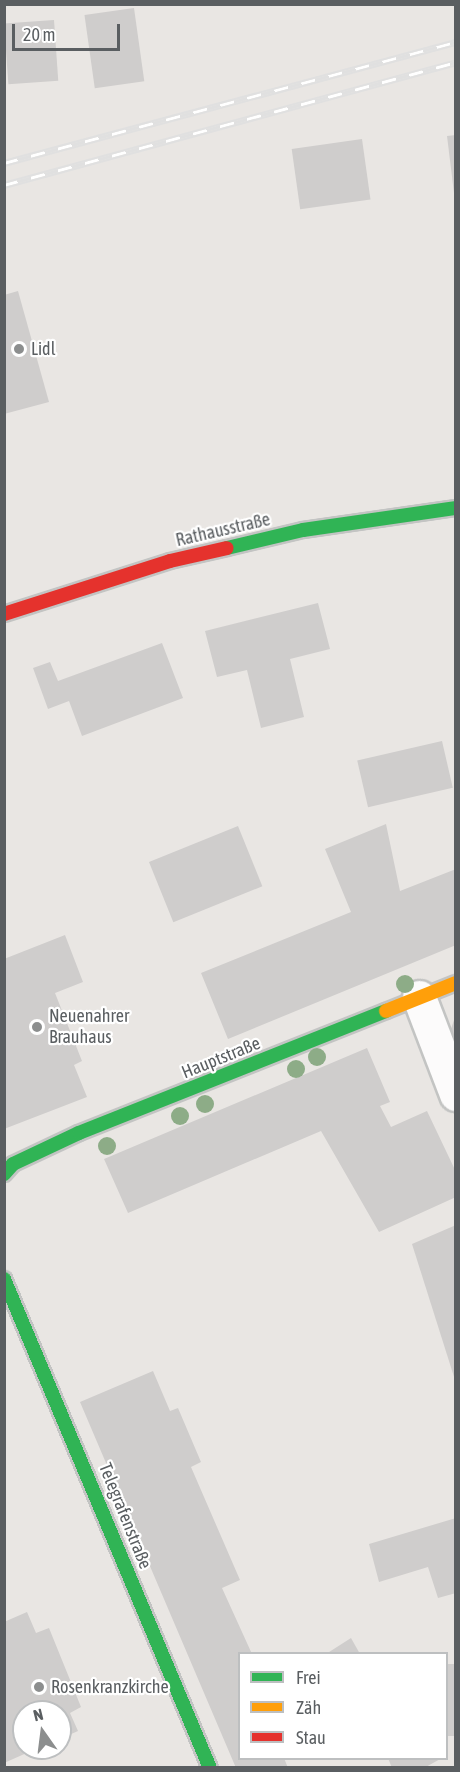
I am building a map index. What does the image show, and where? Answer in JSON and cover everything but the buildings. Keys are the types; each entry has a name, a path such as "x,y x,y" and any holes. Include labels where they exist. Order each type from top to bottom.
{"street":[{"name":"Rathausstraße","path":"4,614 68,591 215,551 346,522 456,508"},
{"name":"Hauptstraße","path":"4,1174 13,1164 80,1133 456,983"},
{"path":"419,997 456,1094"},
{"name":"Telegrafenstraße","path":"4,1279 210,1767"}],"railway":[{"path":"4,163 456,42"},
{"path":"4,185 456,62"}],"traffic: fast":[{"path":"227,548 303,530 456,508"},
{"path":"4,1174 13,1164 79,1133 386,1011"},
{"path":"4,1279 210,1768"}],"traffic: slow":[{"path":"386,1011 456,983"}],"traffic: jam":[{"path":"4,614 170,561 227,548"}],"place":[{"name":"Lidl","path":"19,349"},
{"name":"Neuenahrer Brauhaus","path":"37,1027"},
{"name":"Rosenkranzkirche","path":"39,1687"}]}
